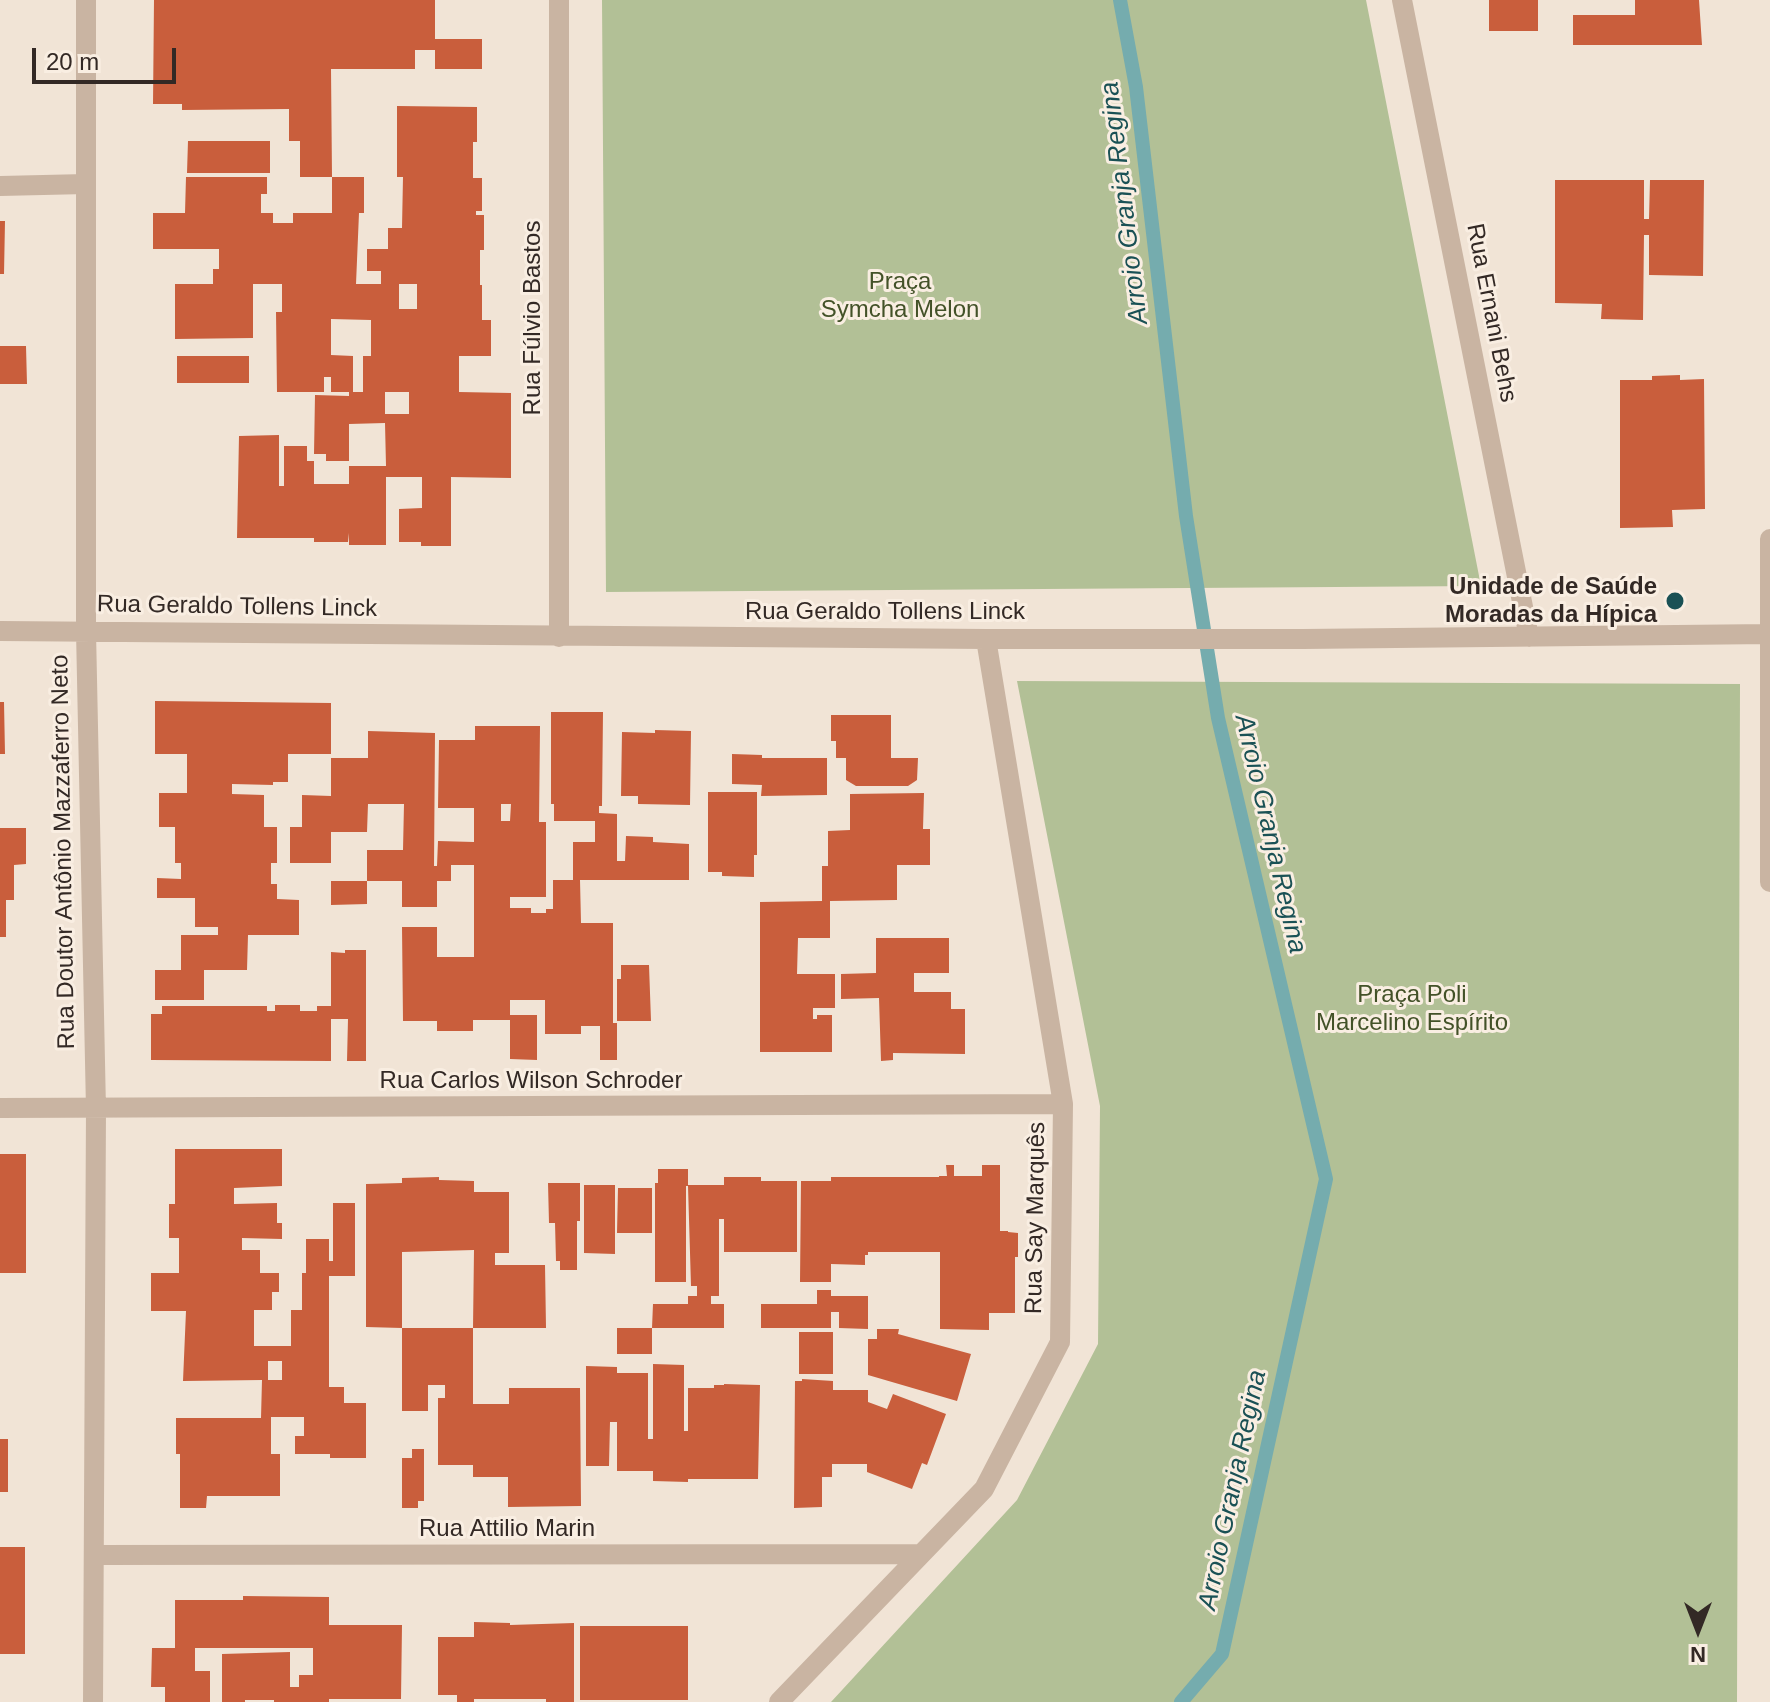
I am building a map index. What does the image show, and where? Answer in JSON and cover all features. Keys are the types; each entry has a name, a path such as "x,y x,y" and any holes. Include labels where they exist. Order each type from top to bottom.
{"street":[{"name":"Rua Doutor Antônio Mazzaferro Neto","path":"86,0 86,631 96,1109 93,1702"},
{"name":"Rua Fúlvio Bastos","path":"559,0 559,637"},
{"name":"Rua Ernani Behs","path":"1402,0 1529,637"},
{"path":"0,186 86,184"},
{"path":"1770,539 1770,882"},
{"name":"Rua Geraldo Tollens Linck","path":"0,631 986,639 1770,634"},
{"name":"Rua Say Marquês","path":"779,1702 984,1489 1060,1342 1063,1104 986,639"},
{"name":"Rua Carlos Wilson Schroder","path":"0,1108 1063,1104"},
{"name":"Rua Attilio Marin","path":"94,1555 921,1554"}],"green space":[{"name":"Praça Symcha Melon","path":"602,0 1366,0 1481,586 606,592"},
{"name":"Praça Poli Marcelino Espírito","path":"1017,681 1740,684 1737,1702 831,1702 1017,1500 1098,1344 1100,1106"}],"building":[{"path":"154,0 435,0 435,39 482,39 482,69 435,69 435,50 415,50 415,69 331,69 332,177 300,177 300,141 289,141 289,109 182,110 182,104 153,104"},
{"path":"1489,0 1538,0 1538,31 1489,31"},
{"path":"1635,0 1699,0 1702,45 1573,45 1573,15 1635,15"},
{"path":"397,106 477,107 473,178 482,178 482,211 476,211 476,215 484,215 480,285 482,320 491,320 491,356 459,356 459,392 511,393 511,478 451,477 451,546 399,542 399,509 422,508 422,477 386,477 386,545 349,545 349,533 348,542 314,542 314,538 237,538 239,436 279,435 279,486 284,486 284,446 307,446 307,461 314,461 314,484 349,484 349,466 386,466 385,423 349,424 349,461 326,461 326,454 314,454 315,395 349,396 349,392 331,392 331,377 324,377 324,392 277,392 276,312 282,312 282,284 253,284 253,338 175,339 175,284 213,284 213,269 219,269 219,249 153,249 153,213 185,213 186,177 267,177 267,194 261,194 261,213 273,213 273,223 293,223 293,213 332,213 332,177 364,177 364,213 359,213 356,284 381,284 381,271 367,271 367,249 388,249 388,228 402,228 403,177 397,177","holes":["399,284 417,284 417,309 399,309","331,319 371,320 371,356 363,356 363,392 353,392 353,356 331,355","385,392 409,392 409,414 385,414"]},
{"path":"188,141 270,141 270,173 187,173"},
{"path":"1555,180 1644,180 1644,219 1649,219 1650,180 1704,180 1703,276 1649,275 1649,235 1644,235 1643,320 1601,319 1602,304 1555,303"},
{"path":"0,221 5,221 4,274 0,274"},
{"path":"0,346 26,346 27,384 0,384"},
{"path":"177,356 249,356 249,383 177,383"},
{"path":"1680,375 1680,380 1704,379 1705,509 1672,510 1673,527 1620,528 1620,380 1652,380 1652,376"},
{"path":"155,701 331,703 331,754 288,754 288,782 273,782 273,785 232,784 232,794 264,795 264,827 277,827 277,863 271,863 271,884 277,884 277,899 299,900 299,935 248,935 247,970 204,970 204,1000 155,1000 155,970 181,970 181,935 218,935 218,927 195,927 195,898 157,898 157,878 181,879 181,863 175,863 175,827 159,827 159,793 187,793 187,754 155,754"},
{"path":"0,702 4,702 5,754 0,754"},
{"path":"551,712 603,712 602,806 599,806 599,813 617,814 617,861 625,861 626,836 653,837 653,842 689,844 689,880 580,880 581,923 613,923 613,1023 617,1023 617,1060 600,1060 600,1026 581,1026 581,1034 545,1034 545,1000 510,1000 510,1015 537,1015 537,1060 510,1059 510,1020 473,1020 473,1031 437,1031 437,1021 403,1021 402,927 437,927 437,957 474,957 474,865 451,865 451,881 437,881 437,907 402,907 402,881 367,881 367,850 403,850 404,804 368,804 367,832 331,832 331,863 290,863 290,827 302,827 302,795 331,796 331,758 368,758 368,731 435,733 434,866 437,866 438,841 474,842 474,808 438,808 439,740 475,740 475,726 540,726 539,822 546,822 546,897 510,897 510,908 531,908 531,913 546,913 546,909 553,909 553,880 573,880 573,842 595,842 595,821 554,821 554,804 551,804","holes":["501,804 511,804 510,821 501,821"]},
{"path":"831,715 891,715 891,758 918,758 917,780 908,786 856,786 846,780 846,758 836,758 836,741 831,741"},
{"path":"655,730 691,731 690,805 638,804 638,796 621,796 622,732 655,733"},
{"path":"732,754 762,755 762,758 827,758 827,795 761,796 762,785 732,784"},
{"path":"708,792 757,792 754,877 722,876 722,872 708,872"},
{"path":"924,793 923,829 930,829 930,865 897,865 897,900 830,901 830,938 798,938 797,974 835,974 835,1008 813,1008 813,1019 817,1019 817,1015 832,1015 832,1052 760,1052 760,902 822,901 822,866 828,866 828,831 850,830 850,794"},
{"path":"0,828 26,828 26,864 14,865 14,900 6,900 6,937 0,937"},
{"path":"331,881 367,881 367,904 331,905"},
{"path":"876,938 949,938 949,973 914,973 914,992 951,992 951,1009 965,1009 965,1054 893,1053 893,1060 881,1061 879,998 841,999 841,974 876,973"},
{"path":"345,950 366,950 366,1061 347,1061 348,1019 331,1019 331,1061 151,1060 151,1014 162,1014 162,1006 267,1006 267,1011 275,1011 275,1005 300,1005 300,1011 317,1011 317,1006 331,1006 331,952 345,953"},
{"path":"621,965 649,965 651,1021 617,1021 617,979 621,979"},
{"path":"175,1149 282,1149 282,1186 234,1188 234,1204 277,1203 277,1223 282,1223 282,1239 242,1238 242,1250 260,1250 260,1273 279,1273 279,1292 272,1292 272,1310 254,1310 254,1346 291,1346 291,1310 302,1310 306,1239 329,1239 329,1261 333,1261 333,1203 355,1203 355,1276 329,1276 329,1387 344,1387 344,1403 366,1403 366,1458 295,1454 295,1436 304,1436 304,1417 271,1417 271,1454 280,1454 280,1496 207,1496 206,1508 180,1508 176,1418 261,1418 262,1380 183,1381 186,1311 151,1311 151,1273 179,1273 179,1238 169,1238 169,1204 175,1204","holes":["268,1361 282,1361 282,1380 268,1380"]},
{"path":"0,1154 26,1154 26,1273 0,1273"},
{"path":"946,1165 954,1165 954,1176 982,1176 982,1165 1000,1165 1000,1231 1018,1233 1015,1313 989,1313 989,1330 940,1329 940,1252 868,1252 865,1265 831,1264 831,1282 800,1282 801,1181 831,1181 831,1177 939,1177 947,1176"},
{"path":"658,1169 688,1169 688,1185 724,1185 724,1177 797,1181 797,1252 724,1252 724,1219 719,1219 719,1296 711,1296 711,1304 724,1304 724,1328 652,1328 653,1304 688,1304 688,1296 697,1296 697,1286 691,1286 688,1186 686,1282 655,1282 655,1183 658,1183"},
{"path":"439,1177 439,1180 474,1181 474,1192 509,1192 509,1253 495,1253 495,1265 545,1265 546,1328 473,1328 474,1250 402,1252 402,1328 366,1327 366,1184 402,1183 402,1178"},
{"path":"548,1183 580,1183 577,1270 560,1270 560,1261 556,1261 555,1223 549,1223"},
{"path":"584,1185 615,1185 615,1254 584,1253"},
{"path":"618,1188 652,1188 652,1233 617,1233"},
{"path":"817,1290 831,1290 831,1296 868,1296 868,1329 839,1328 839,1312 831,1312 831,1328 761,1328 761,1304 817,1304"},
{"path":"402,1328 473,1328 473,1404 509,1404 509,1388 580,1388 581,1506 508,1507 508,1477 473,1477 473,1465 438,1465 438,1398 445,1398 445,1385 428,1385 428,1411 402,1411"},
{"path":"617,1328 652,1328 652,1354 617,1354"},
{"path":"877,1329 899,1329 898,1334 971,1354 957,1401 868,1375 868,1339 877,1339"},
{"path":"799,1332 833,1332 833,1374 799,1374"},
{"path":"653,1364 684,1365 684,1431 688,1431 688,1388 714,1388 714,1385 724,1384 760,1385 758,1479 653,1481 653,1471 617,1471 617,1422 610,1422 609,1466 586,1466 586,1366 617,1367 617,1373 648,1373 648,1439 653,1439"},
{"path":"795,1381 833,1381 833,1390 868,1390 868,1402 887,1409 893,1394 946,1414 927,1465 922,1463 912,1489 867,1472 867,1464 832,1464 832,1477 822,1477 822,1507 794,1508"},
{"path":"0,1439 8,1439 8,1492 0,1492"},
{"path":"412,1449 424,1449 424,1501 418,1501 418,1508 402,1508 402,1458 412,1458"},
{"path":"0,1547 25,1547 25,1654 0,1654"},
{"path":"243,1596 329,1597 329,1625 402,1625 401,1699 222,1702 222,1654 290,1652 290,1687 299,1687 299,1675 313,1675 313,1648 195,1648 195,1671 210,1671 210,1702 165,1702 165,1687 151,1687 152,1648 175,1648 175,1600 243,1600"},
{"path":"474,1622 510,1625 574,1623 574,1702 474,1699 474,1702 457,1702 457,1695 438,1695 438,1637 474,1637"},
{"path":"580,1626 688,1626 688,1700 580,1700"}],"waterway":[{"name":"Arroio Granja Regina","path":"1120,0 1136,87 1186,516 1218,718 1326,1179 1222,1654 1181,1702"}],"place":[{"name":"Unidade de Saúde Moradas da Hípica","path":"1675,601"}]}
